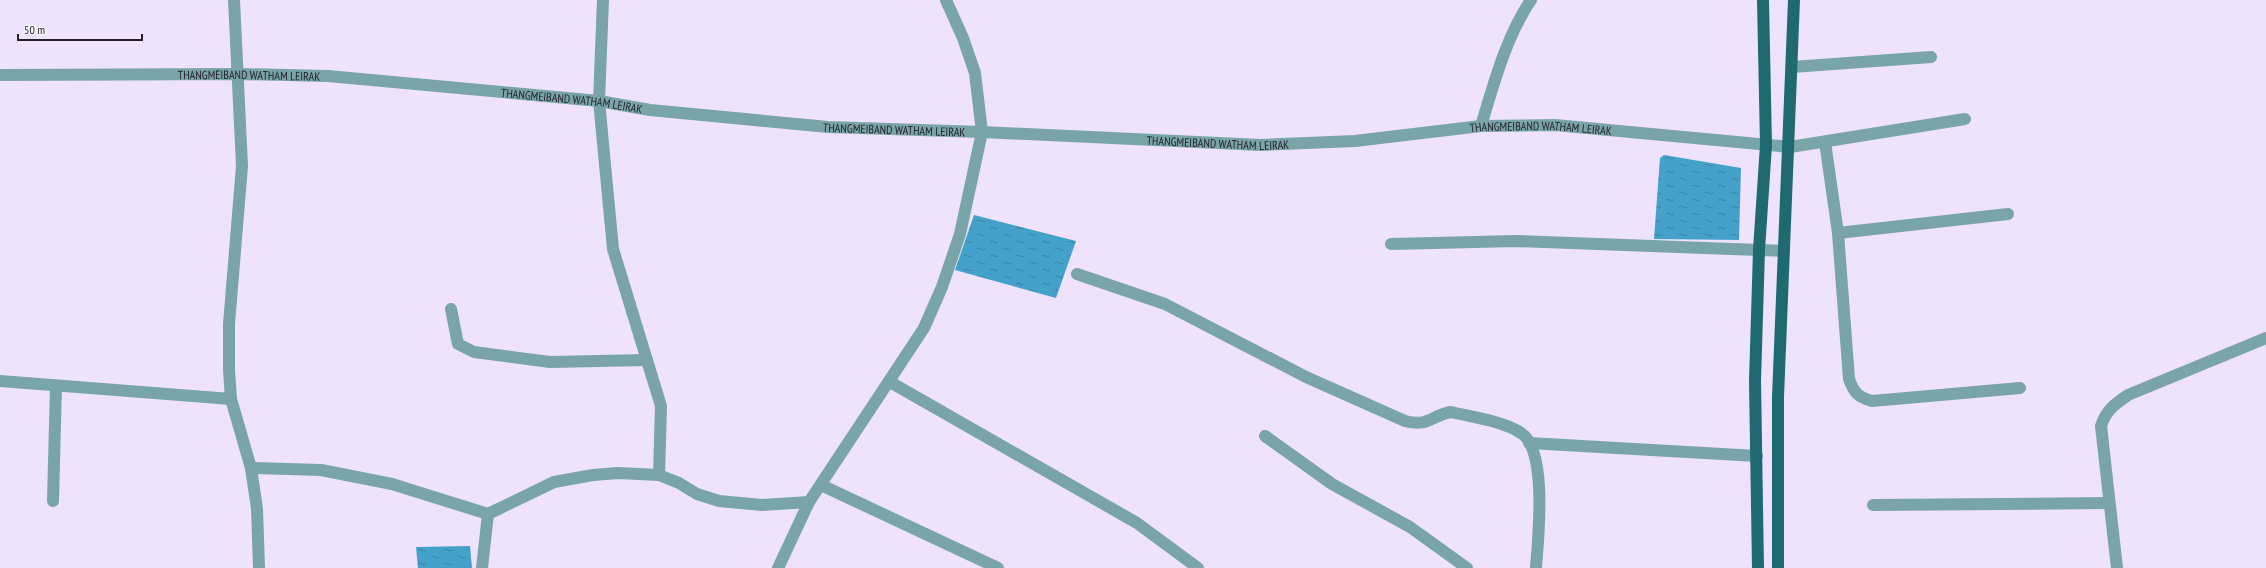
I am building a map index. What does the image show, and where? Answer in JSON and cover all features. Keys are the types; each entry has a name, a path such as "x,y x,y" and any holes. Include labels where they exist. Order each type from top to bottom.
{"main road":[{"path":"1758,568 1755,380 1759,250 1766,146 1763,0"},
{"path":"1778,568 1778,397 1790,147 1794,0"}],"street":[{"path":"234,0 239,74 242,166 228,370 231,399 251,468 257,510 259,568"},
{"path":"603,0 599,101 613,249 661,406 658,475"},
{"path":"778,568 810,502 924,328 942,287 960,234 982,132 975,72 963,38 946,0"},
{"path":"1481,126 1499,67 1521,14 1531,0"},
{"path":"1792,68 1931,58"},
{"name":"THANGMEIBAND WATHAM LEIRAK","path":"0,75 239,74 328,76 599,101 650,110 820,127 982,132 1262,145 1355,141 1481,126 1555,125 1601,128 1766,146 1790,147 1965,119"},
{"path":"1825,142 1838,233 1849,379 1853,390 1860,398 1872,401 2020,388"},
{"path":"1838,233 2008,214"},
{"path":"1391,244 1516,241 1784,251"},
{"path":"1078,274 1165,304 1306,377 1405,422 1418,424 1427,423 1442,414 1452,412 1511,428 1523,433 1530,443 1535,456 1540,492 1536,568"},
{"path":"451,309 458,344 474,352 550,362 647,360"},
{"path":"2117,568 2108,503 2101,426 2105,415 2113,405 2128,395 2266,338"},
{"path":"0,381 231,399"},
{"path":"890,382 1137,523 1198,568"},
{"path":"53,501 56,386"},
{"path":"1265,436 1332,484 1410,527 1467,568"},
{"path":"1530,443 1757,456"},
{"path":"251,468 329,471 392,484 488,514 554,482 593,474 618,473 658,475 679,483 697,494 719,501 762,505 810,502"},
{"path":"821,485 998,568"},
{"path":"1873,505 2108,503"},
{"path":"482,568 488,514"}],"water":[{"path":"1664,155 1741,168 1739,240 1654,239 1660,158"},
{"path":"974,215 1076,241 1056,298 955,270"},
{"path":"470,546 472,568 418,568 416,547"}]}
